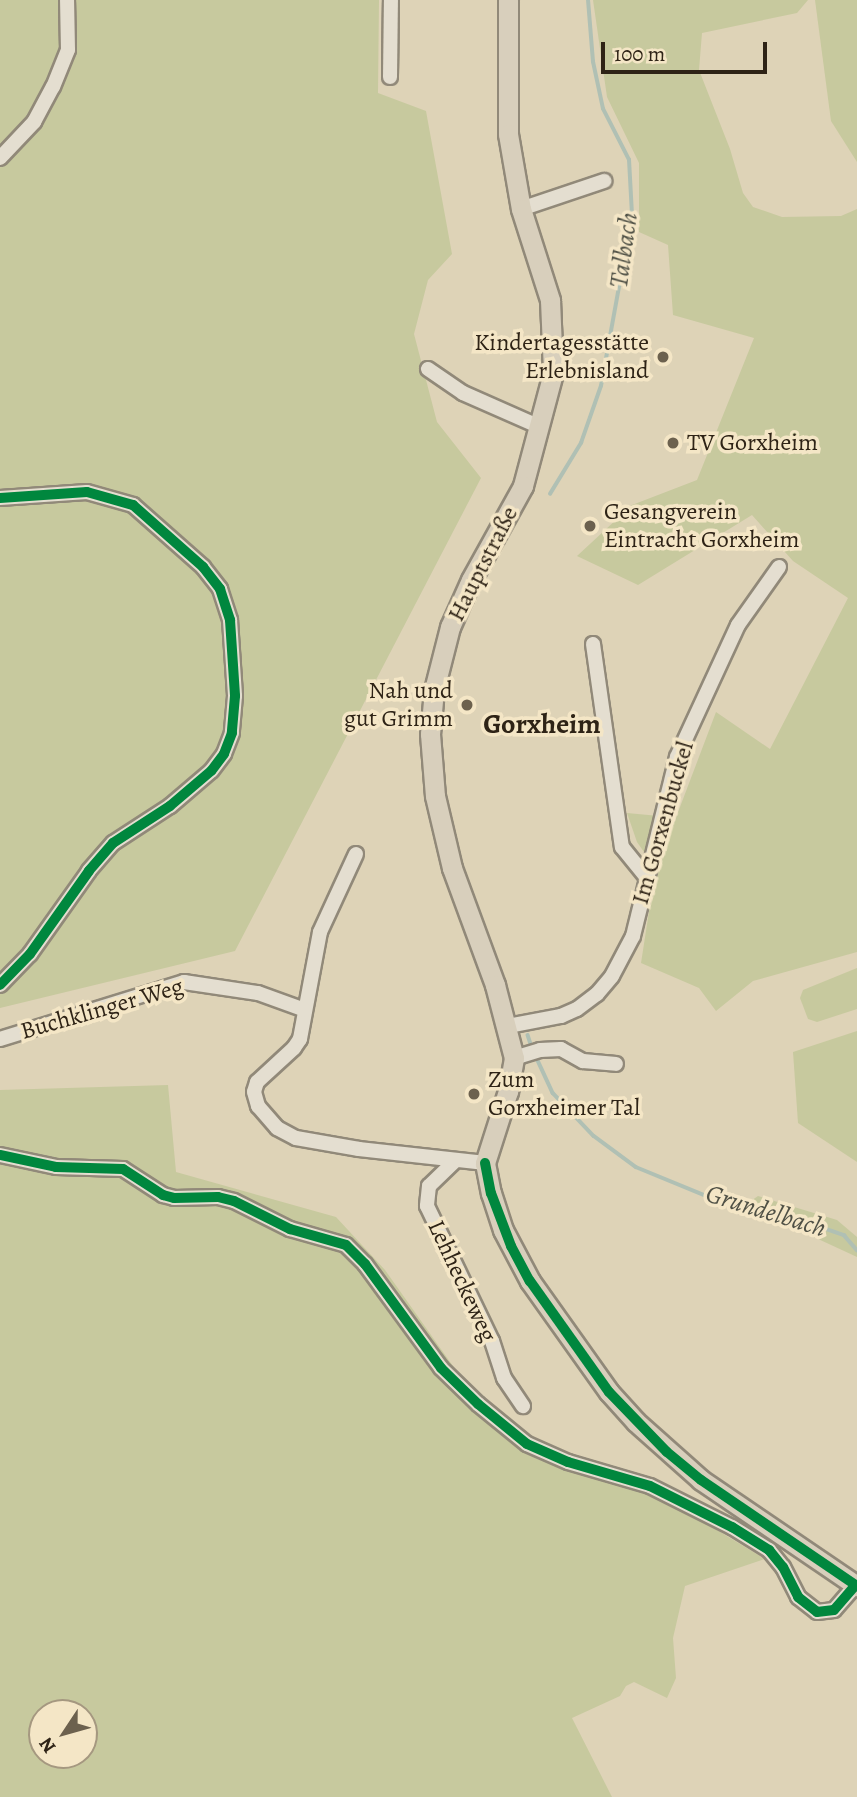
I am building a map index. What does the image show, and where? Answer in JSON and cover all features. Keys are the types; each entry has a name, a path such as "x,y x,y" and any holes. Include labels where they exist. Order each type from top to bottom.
{"main road":[{"name":"Hauptstraße","path":"485,1163 508,1091 527,1054 508,1026 452,869 435,796 430,734 434,690 450,627 471,580 523,486 553,373 554,334 550,300 521,209 508,134 508,0"},
{"path":"485,1163 491,1193 511,1246 530,1281 609,1392 660,1445 701,1480 856,1585"}],"street":[{"path":"0,158 34,122 53,87 68,50 67,0"},
{"path":"390,77 395,0"},
{"path":"521,209 604,181"},
{"path":"428,369 463,393 540,427"},
{"path":"0,498 87,492 133,505 203,567 220,589 230,620 235,696 232,733 224,754 211,771 170,806 113,843 18,969 0,985"},
{"name":"Im Gorxenbuckel","path":"508,1026 561,1016 577,1009 597,994 612,976 633,936 677,757 738,625 779,567"},
{"path":"593,644 622,847 647,878"},
{"path":"356,854 320,932 297,1044 257,1082 255,1099 266,1119 276,1128 296,1138 485,1163"},
{"name":"Buchklinger Weg","path":"0,1039 184,982 258,993 305,1010"},
{"path":"527,1054 561,1049 583,1062 616,1064"},
{"path":"0,1155 56,1167 123,1169 163,1195 174,1198 218,1197 234,1201 290,1230 346,1245 365,1264 441,1368 478,1404 527,1444 569,1462 650,1486 732,1527 776,1557 798,1597 811,1609 824,1613 834,1610 856,1585"},
{"name":"Lehheckeweg","path":"455,1161 429,1185 426,1206 492,1341 504,1378 523,1406"}],"green space":[{"path":"0,0 379,0 378,93 426,111 452,254 428,280 414,334 437,422 481,478 235,951 0,1008"},
{"path":"593,0 808,0 797,13 702,33 699,70 730,149 743,193 753,207 782,217 841,216 857,209 857,952 753,981 716,1011 699,988 641,963 655,873 716,712 770,749 848,598 793,561 752,515 638,585 577,556 632,505 697,480 754,338 673,315 668,245 639,232 639,163 607,97"},
{"path":"815,0 857,0 857,162 831,121"},
{"path":"627,813 659,816 650,850 644,852 637,842"},
{"path":"857,968 857,1009 817,1022 808,1019 800,998 803,990"},
{"path":"857,1031 857,1162 798,1123 793,1052"},
{"path":"168,1085 176,1172 336,1217 385,1270 460,1376 503,1416 534,1440 593,1461 654,1492 765,1559 685,1586 673,1638 676,1678 667,1698 634,1682 626,1686 620,1696 572,1718 612,1797 0,1797 0,1090"},
{"path":"758,1196 837,1220 857,1237 857,1257 745,1205"}],"waterway":[{"name":"Talbach","path":"550,494 581,443 601,386 632,215 629,160 603,109 593,62 588,0"},
{"name":"Grundelbach","path":"528,1035 532,1047"},
{"name":"Grundelbach","path":"535,1054 553,1093 594,1136 636,1167 719,1201 748,1202 844,1235 857,1250"}],"cycle path":[{"path":"0,498 87,492 133,505 203,567 220,589 230,620 235,696 232,733 224,754 211,771 170,806 113,843 89,871 30,954 0,985"},
{"path":"0,1155 56,1167 123,1169 163,1195 174,1198 218,1197 234,1201 290,1229 346,1245 365,1264 441,1368 478,1404 527,1444 568,1462 650,1486 732,1527 769,1550 783,1567 798,1597 817,1612 834,1610 856,1585"},
{"path":"485,1163 491,1193 511,1246 530,1281 609,1392 667,1452 701,1480 857,1586"}],"place":[{"name":"Kindertagesstätte Erlebnisland","path":"663,357"},
{"name":"TV Gorxheim","path":"673,443"},
{"name":"Gesangverein Eintracht Gorxheim","path":"590,526"},
{"name":"Nah und gut Grimm","path":"467,705"},
{"name":"Zum Gorxheimer Tal","path":"474,1094"}],"district":[{"name":"Gorxheim","path":"542,724"}]}
